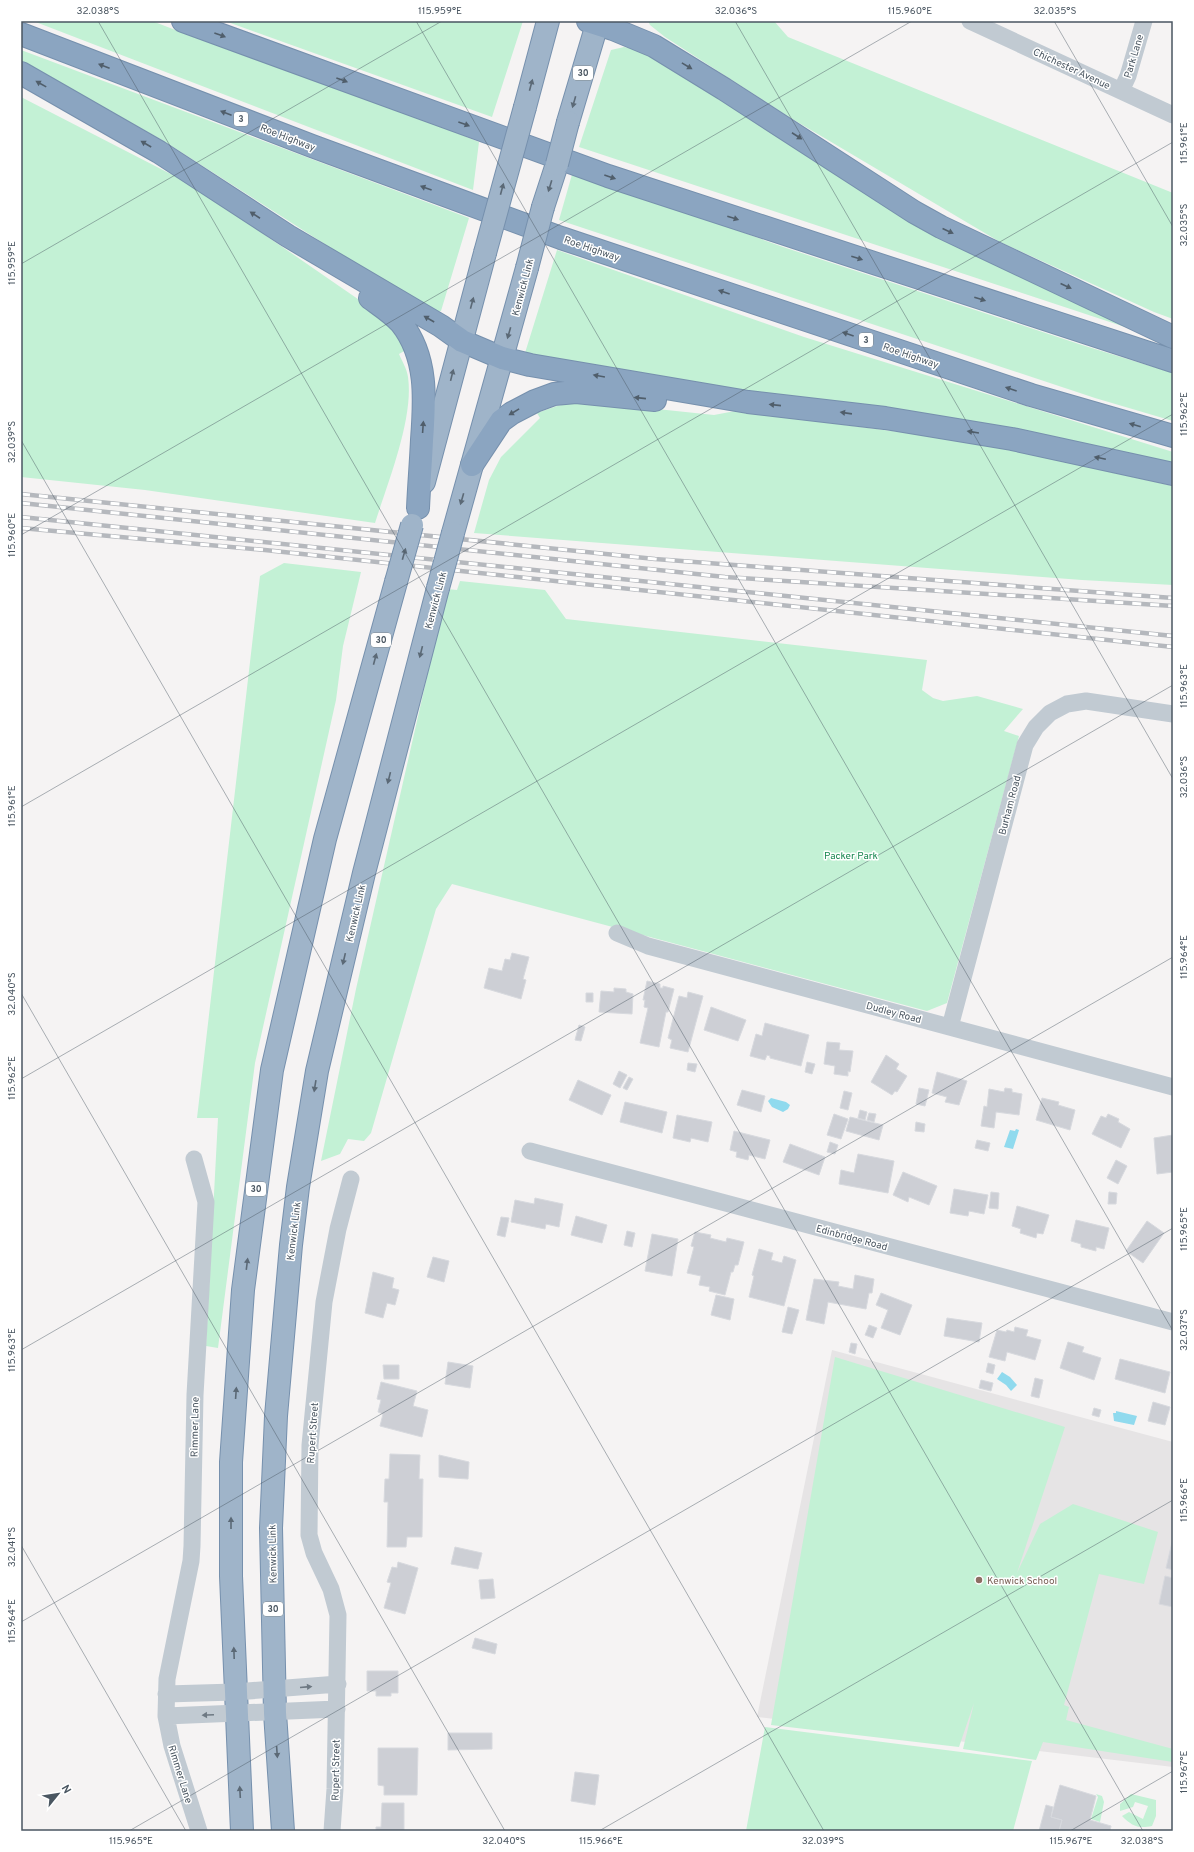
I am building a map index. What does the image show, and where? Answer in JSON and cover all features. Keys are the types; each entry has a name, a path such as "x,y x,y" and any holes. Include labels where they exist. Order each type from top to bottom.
{"highway":[{"path":"183,21 608,176 1173,361"},
{"name":"30","path":"242,1831 231,1576 231,1462 243,1290 272,1070 325,839 415,517 548,21"},
{"path":"639,21 644,33 654,46"},
{"path":"594,22 654,46 724,89 914,212 941,227 1173,337"},
{"name":"Kenwick Link","path":"283,1831 274,1690 271,1528 275,1424 285,1302 298,1187 317,1070 364,873 438,588 568,122 594,22"},
{"name":"Roe Highway","path":"21,34 312,146 561,238 1031,395 1173,436"},
{"path":"21,73 159,152 288,236 441,326 462,341 502,358 538,366 748,402 885,418 1012,438 1173,474"},
{"path":"288,236 390,312 404,328 417,352 422,370 425,398 415,517"},
{"path":"472,465 501,421 512,413 535,401 554,394 576,392 709,406 748,402"}],"street":[{"name":"Chichester Avenue","path":"970,21 1173,115"},
{"name":"Park Lane","path":"1122,91 1128,76 1144,21"},
{"name":"Burham Road","path":"950,1027 1025,745 1036,727 1050,713 1067,704 1086,700 1173,714"},
{"name":"Dudley Road","path":"617,934 648,946 1173,1087"},
{"name":"Edinbridge Road","path":"530,1151 1173,1322"},
{"name":"Rimmer Lane","path":"194,1159 206,1202 194,1395 192,1554 167,1680 166,1716 172,1746 199,1831"},
{"name":"Rupert Street","path":"332,1831 336,1789 338,1615 330,1589 314,1553 309,1535 310,1445 324,1302 338,1229 351,1179"},
{"path":"166,1694 274,1690 338,1684"},
{"path":"166,1716 275,1713 337,1709"}],"shaded area":[{"name":"Kenwick School","path":"832,1350 1173,1442 1173,1767 757,1717"}],"green space":[{"path":"33,21 152,21 422,119 479,142 473,190"},
{"path":"225,21 523,21 492,117"},
{"path":"648,21 774,21 788,37 1173,193 1173,319 1154,312 1000,242 789,117 665,37 650,25"},
{"path":"624,47 646,52 1129,322 1128,328 579,147 611,50"},
{"path":"21,50 469,218 441,311 431,312 162,140 21,61"},
{"path":"21,97 194,186 368,306 387,323 406,350 399,354 406,368 409,393 404,430 399,450 375,523 145,490 21,477"},
{"path":"573,171 783,247 1082,345 1173,373 1173,421 1095,398 559,220"},
{"path":"557,250 804,337 1173,452 1173,468 615,374 525,353"},
{"path":"581,401 714,415 735,411 971,441 1173,486 1173,585 1082,580 474,533 489,480 501,457 540,418 537,413 557,406"},
{"path":"284,563 361,572 343,646 336,700 255,1063 218,1348 206,1346 218,1118 197,1118 260,576"},
{"name":"Packer Park","path":"460,581 545,590 566,619 927,660 922,690 933,698 943,701 977,696 1023,709 1004,731 1019,736 947,1003 927,1011 452,884 436,909 371,1133 364,1141 348,1139 340,1154 321,1161 356,989 447,589 457,590"},
{"name":"Kenwick School","path":"835,1357 1065,1427 1017,1573 1040,1524 1073,1504 1158,1532 1144,1584 1099,1574 1064,1705 1069,1707 1066,1720 1173,1749 1173,1762 1043,1742 1036,1760 963,1749 974,1703 959,1747 771,1725"},
{"path":"765,1727 1032,1761 1013,1831 746,1831"},
{"path":"1096,1794 1102,1796 1104,1802 1100,1822 1091,1819 1098,1797"},
{"path":"1131,1794 1156,1800 1156,1816 1152,1826 1136,1826 1122,1816 1129,1812 1143,1819 1148,1806 1135,1802 1133,1807 1120,1811 1120,1804"}],"water":[{"path":"771,1098 786,1102 790,1105 788,1109 783,1112 772,1107 768,1101"},
{"path":"1016,1129 1019,1130 1013,1149 1004,1147 1010,1130 1015,1131"},
{"path":"1002,1372 1010,1377 1017,1385 1011,1391 1006,1385 997,1379"},
{"path":"1116,1411 1137,1416 1134,1425 1114,1421 1113,1413 1116,1413"}],"building":[{"path":"512,953 529,957 523,979 526,980 521,999 484,988 489,968 502,971 505,959 510,960"},
{"path":"647,981 660,984 660,988 663,988 663,986 674,989 668,1012 666,1012 659,1047 640,1043 648,1008 644,1007 645,1000 643,1000"},
{"path":"614,988 626,989 626,992 633,994 632,1014 599,1012 601,991 614,992"},
{"path":"688,992 703,996 688,1052 670,1048 672,1040 668,1038 679,996 687,998"},
{"path":"586,993 593,993 593,1002 586,1002"},
{"path":"711,1007 746,1020 738,1041 704,1030"},
{"path":"765,1023 809,1035 801,1066 770,1058 770,1056 767,1055 765,1060 750,1056 756,1034 762,1036"},
{"path":"579,1025 585,1027 581,1041 575,1040"},
{"path":"827,1042 840,1043 839,1050 853,1051 848,1076 834,1074 835,1066 824,1064"},
{"path":"886,1055 899,1064 896,1069 907,1076 897,1092 895,1091 892,1095 871,1082"},
{"path":"807,1062 815,1064 812,1074 805,1072"},
{"path":"688,1063 697,1064 695,1072 687,1070"},
{"path":"619,1071 627,1075 620,1088 613,1084"},
{"path":"937,1072 967,1081 959,1105 945,1102 947,1097 932,1093"},
{"path":"629,1077 633,1079 627,1090 623,1088"},
{"path":"578,1080 611,1095 602,1115 569,1100"},
{"path":"919,1088 929,1090 925,1106 916,1104"},
{"path":"1005,1088 1012,1089 1012,1092 1022,1094 1019,1115 996,1112 994,1128 981,1126 984,1106 987,1107 989,1089 1004,1092"},
{"path":"742,1090 765,1096 761,1112 737,1105"},
{"path":"844,1091 852,1093 848,1110 840,1108"},
{"path":"1042,1098 1059,1102 1058,1105 1075,1110 1070,1130 1036,1120"},
{"path":"625,1102 667,1112 662,1133 620,1122"},
{"path":"860,1110 867,1112 865,1120 858,1118"},
{"path":"869,1113 876,1114 874,1122 867,1120"},
{"path":"834,1114 848,1119 841,1139 827,1135"},
{"path":"1108,1114 1119,1119 1118,1122 1130,1129 1121,1148 1092,1134 1101,1116 1106,1118"},
{"path":"677,1115 712,1122 708,1142 691,1138 690,1142 673,1138"},
{"path":"850,1117 883,1125 879,1140 846,1131"},
{"path":"916,1122 925,1124 924,1132 915,1131"},
{"path":"734,1131 770,1140 765,1159 749,1155 748,1160 736,1157 737,1152 730,1150"},
{"path":"1173,1135 1173,1172 1157,1174 1154,1138"},
{"path":"977,1140 990,1143 988,1151 975,1148"},
{"path":"830,1142 838,1145 835,1154 827,1152"},
{"path":"790,1144 825,1157 819,1175 783,1162"},
{"path":"858,1154 894,1161 888,1193 839,1184 841,1170 854,1173"},
{"path":"1116,1160 1127,1166 1118,1184 1107,1178"},
{"path":"903,1172 937,1186 929,1205 909,1197 908,1202 893,1195"},
{"path":"954,1189 988,1195 984,1214 969,1211 968,1216 950,1213"},
{"path":"991,1192 999,1193 998,1209 989,1208"},
{"path":"1109,1192 1117,1193 1116,1204 1108,1204"},
{"path":"535,1198 563,1204 559,1227 546,1224 545,1229 511,1222 515,1200 534,1204"},
{"path":"1017,1206 1049,1215 1043,1234 1037,1233 1036,1238 1020,1233 1021,1229 1012,1226"},
{"path":"576,1216 607,1225 602,1243 571,1235"},
{"path":"501,1217 509,1218 505,1237 497,1235"},
{"path":"1076,1220 1109,1228 1104,1249 1096,1247 1096,1251 1081,1247 1081,1244 1071,1241"},
{"path":"1147,1221 1164,1233 1143,1263 1126,1251"},
{"path":"627,1231 635,1233 632,1247 624,1245"},
{"path":"695,1232 711,1235 710,1238 726,1242 727,1238 744,1242 738,1265 735,1265 733,1272 731,1272 725,1295 709,1291 710,1287 699,1285 701,1276 687,1273 694,1247 691,1246"},
{"path":"652,1234 678,1239 672,1276 645,1271"},
{"path":"759,1249 773,1253 771,1260 782,1263 784,1256 796,1260 784,1306 749,1297 754,1276 752,1275"},
{"path":"433,1257 449,1261 444,1282 427,1277"},
{"path":"373,1272 394,1278 392,1288 399,1290 395,1305 387,1303 383,1318 365,1313"},
{"path":"855,1275 874,1279 872,1293 869,1293 866,1309 828,1302 824,1324 806,1320 814,1279 839,1282 838,1286 853,1289"},
{"path":"881,1293 912,1305 900,1335 881,1328 888,1310 876,1305"},
{"path":"716,1295 734,1299 730,1320 711,1315"},
{"path":"788,1307 799,1310 792,1334 782,1332"},
{"path":"947,1318 982,1323 979,1342 944,1336"},
{"path":"869,1325 877,1328 873,1338 865,1335"},
{"path":"1015,1327 1028,1330 1026,1336 1041,1340 1035,1360 1007,1352 1005,1361 989,1357 997,1330 1014,1332"},
{"path":"1068,1342 1084,1347 1082,1352 1101,1358 1094,1380 1060,1368"},
{"path":"851,1343 857,1344 855,1354 849,1352"},
{"path":"1120,1359 1170,1372 1165,1393 1115,1379"},
{"path":"448,1362 473,1366 470,1388 445,1384"},
{"path":"988,1363 995,1365 993,1374 986,1372"},
{"path":"383,1365 399,1365 399,1379 384,1379"},
{"path":"1035,1378 1043,1380 1039,1398 1031,1396"},
{"path":"981,1380 993,1383 991,1391 979,1388"},
{"path":"381,1382 417,1391 413,1406 428,1410 422,1437 380,1426 383,1414 378,1412 381,1400 377,1399"},
{"path":"1153,1402 1170,1407 1165,1425 1148,1421"},
{"path":"1094,1408 1101,1410 1099,1417 1092,1415"},
{"path":"390,1454 420,1455 419,1479 423,1479 422,1537 407,1537 406,1547 387,1547 388,1502 384,1502 385,1479 389,1479"},
{"path":"439,1455 469,1462 468,1479 439,1477"},
{"path":"1173,1538 1173,1570 1166,1568"},
{"path":"455,1547 482,1553 478,1569 451,1564"},
{"path":"398,1562 418,1568 405,1614 384,1608 391,1583 387,1582 392,1567 397,1568"},
{"path":"1165,1576 1173,1578 1173,1607 1159,1604"},
{"path":"493,1579 495,1598 481,1599 479,1580"},
{"path":"475,1638 497,1644 495,1654 472,1648"},
{"path":"367,1671 398,1671 398,1693 391,1693 391,1696 376,1696 376,1691 367,1691"},
{"path":"448,1733 492,1733 492,1749 448,1750"},
{"path":"378,1748 418,1748 417,1795 384,1795 384,1786 378,1785"},
{"path":"575,1772 599,1775 595,1805 571,1801"},
{"path":"1060,1785 1096,1796 1090,1820 1111,1826 1110,1831 1059,1831 1062,1820 1051,1817"},
{"path":"382,1803 404,1803 404,1831 376,1831 376,1827 381,1827"},
{"path":"1046,1805 1053,1807 1051,1817 1062,1820 1059,1831 1039,1831"}],"railway":[{"path":"21,494 655,559 1173,598"},
{"path":"21,503 725,577 1173,606"},
{"path":"21,517 1173,636"},
{"path":"21,528 265,550 1173,647"}],"place":[{"name":"Kenwick School","path":"979,1580"}]}
